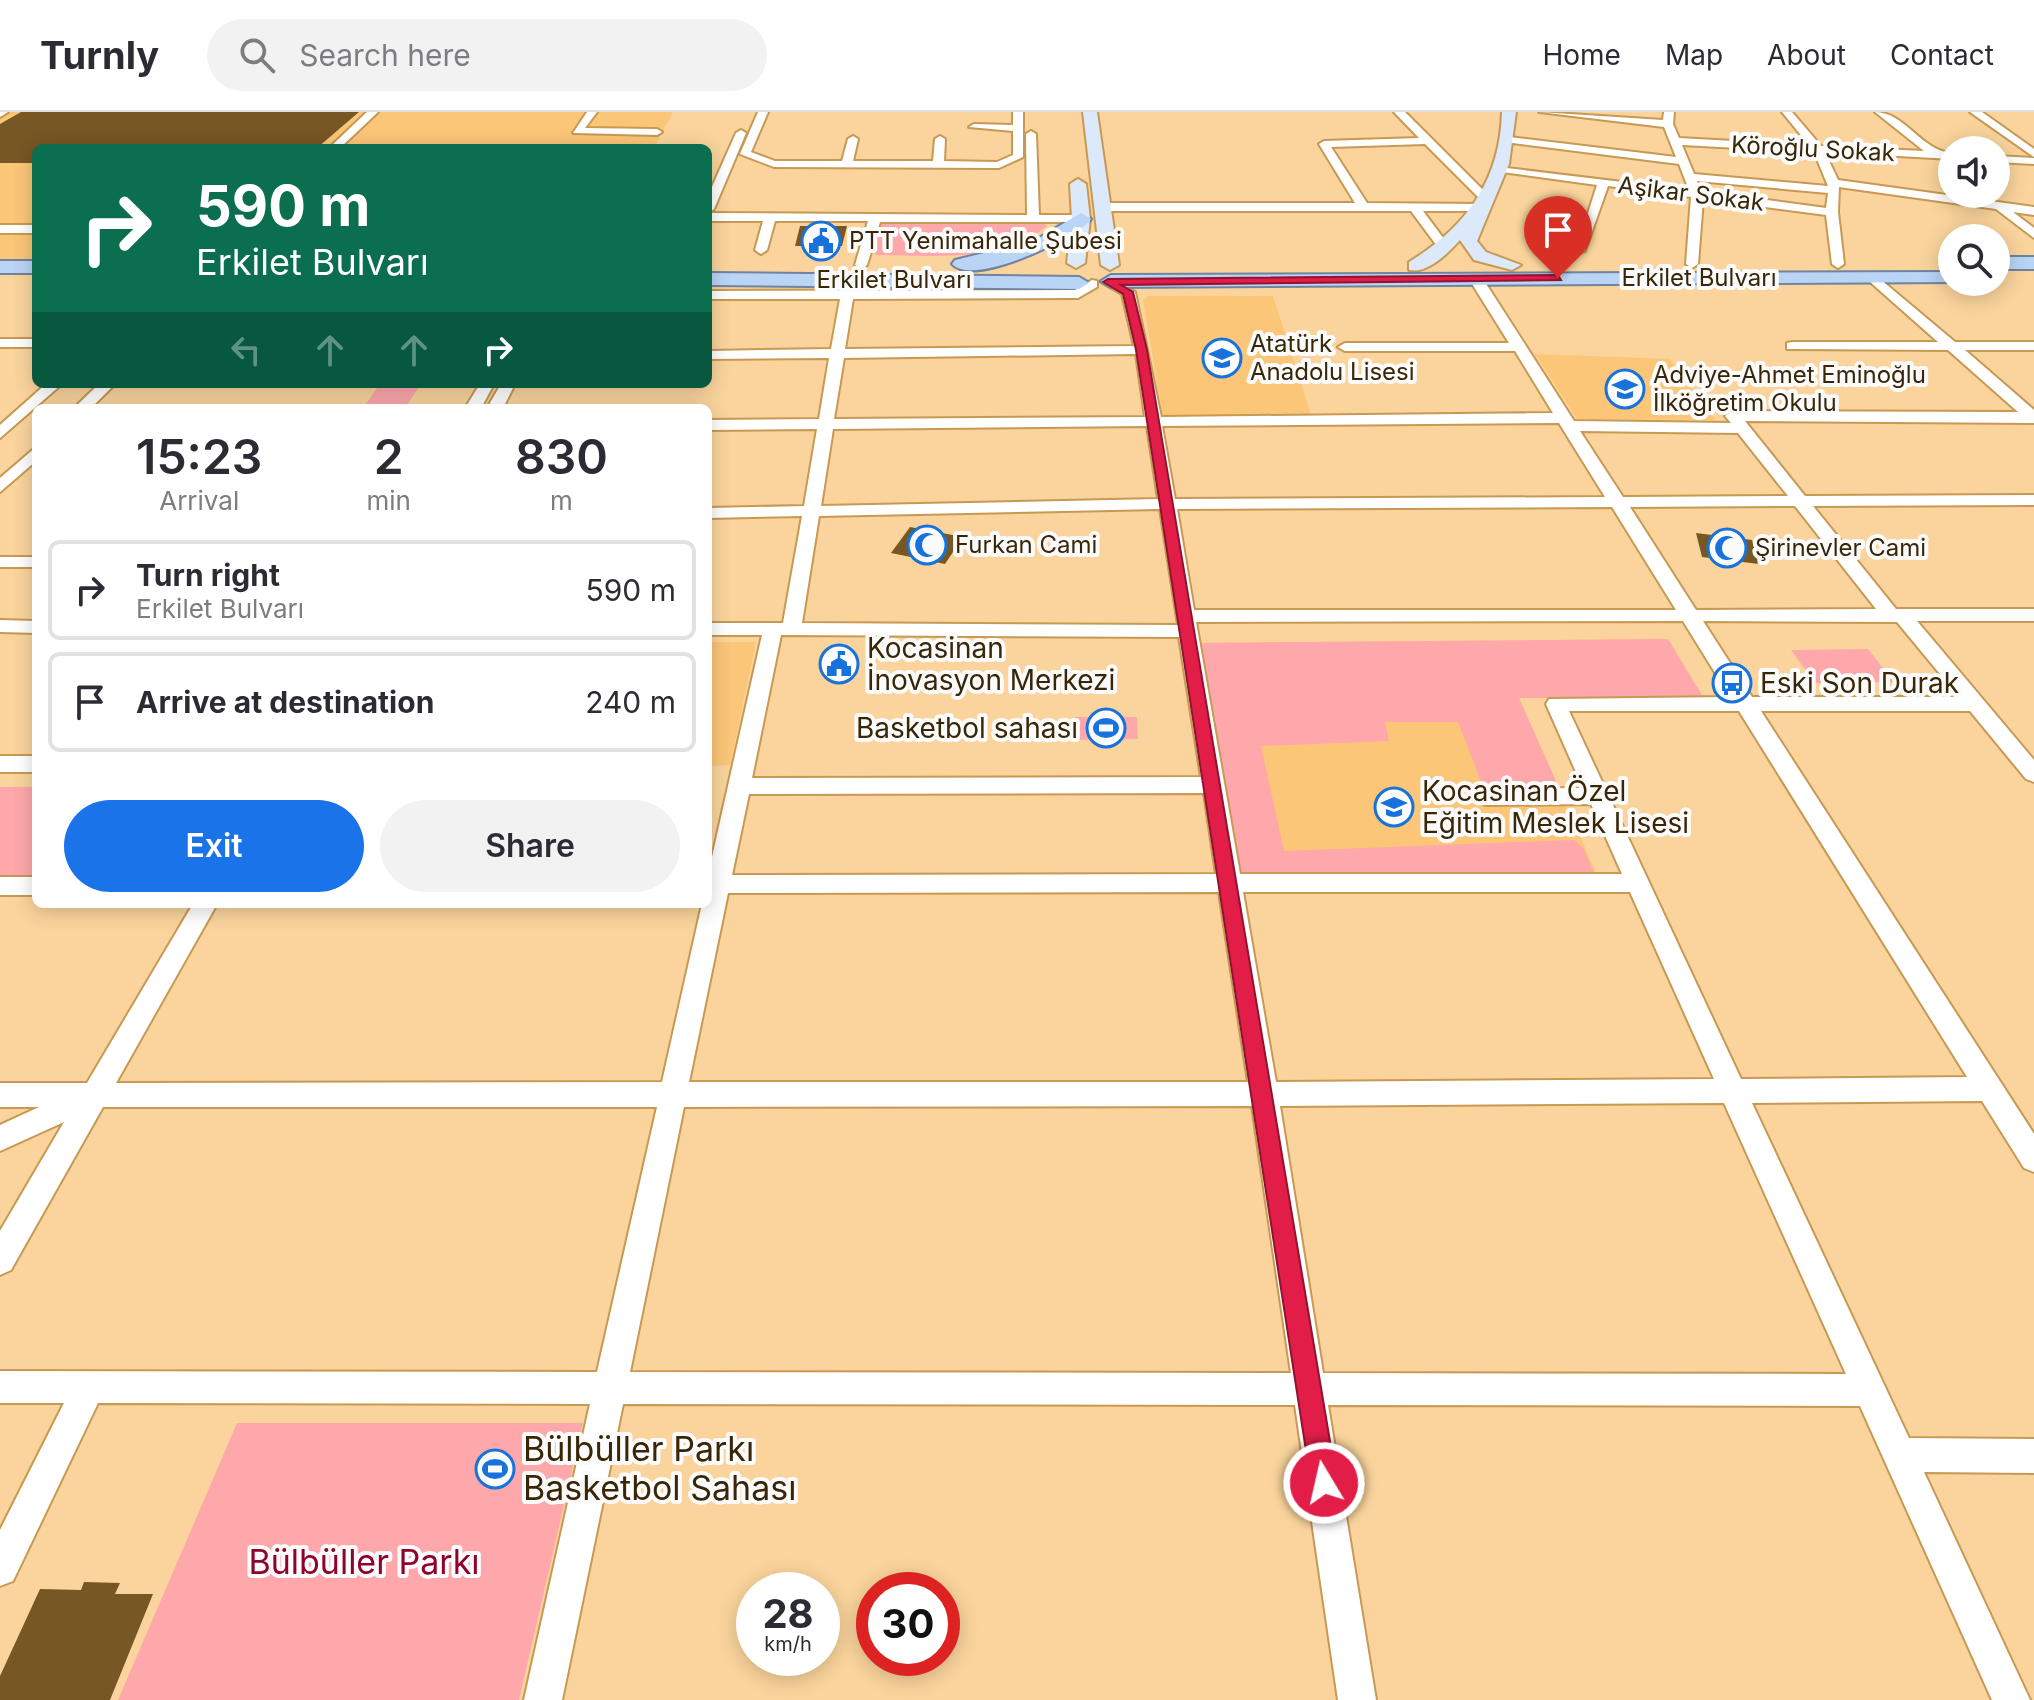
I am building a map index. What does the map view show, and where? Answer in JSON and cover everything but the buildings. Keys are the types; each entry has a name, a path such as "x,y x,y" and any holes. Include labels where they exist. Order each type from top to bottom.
{"main road":[{"path":"956,265 1038,246 1067,231 1081,219"},
{"name":"Erkilet Bulvarı","path":"712,279 1415,266 1938,263"},
{"path":"2010,263 2034,263"},
{"name":"Erkilet Bulvarı","path":"712,265 956,265 1095,274 1476,279 1938,278"},
{"path":"0,267 32,267"},
{"path":"2010,278 2034,277"},
{"path":"0,283 32,283"}],"street":[{"path":"338,144 373,112"},
{"path":"592,112 577,131 660,127 649,144"},
{"path":"712,200 750,112"},
{"path":"763,112 745,154 774,164 999,165 1018,157 1018,112"},
{"path":"1030,112 1033,219"},
{"path":"712,295 1078,294 1095,274 1103,207 1090,112"},
{"path":"1399,112 1430,141 1482,203"},
{"path":"1415,266 1444,247 1482,203 1502,169 1509,140 1509,112"},
{"path":"1544,112 1669,118 1697,195 1692,264"},
{"path":"1787,112 1818,149 1834,187 1832,212 1838,264"},
{"path":"1880,112 1938,157"},
{"path":"1975,112 2034,154"},
{"path":"974,127 1018,128"},
{"path":"752,139 767,147"},
{"path":"847,164 853,139"},
{"path":"938,164 940,139"},
{"path":"1509,140 1683,161"},
{"path":"1363,207 1324,144 1430,141"},
{"name":"Köroğlu Sokak","path":"1675,141 1938,155"},
{"path":"1629,186 1631,155"},
{"path":"2010,160 2034,161"},
{"path":"1077,161 1081,219 1095,274 1128,292 1142,350 1264,1094 1357,1700"},
{"name":"Aşikar Sokak","path":"1502,169 1832,212"},
{"path":"1689,177 1834,187 1938,200"},
{"path":"1579,251 1604,182"},
{"path":"1103,207 1414,207 1482,203"},
{"path":"1482,203 1468,242 1470,247 1487,259 1512,265"},
{"path":"1414,207 1444,247"},
{"path":"2001,208 2034,234"},
{"path":"2008,208 2034,211"},
{"path":"712,217 1081,219"},
{"path":"761,250 770,217"},
{"path":"861,265 875,218"},
{"path":"0,229 32,229"},
{"path":"1874,278 2033,417"},
{"path":"1476,279 2034,1159"},
{"path":"847,294 811,511 713,884 1638,883"},
{"path":"0,343 32,343"},
{"path":"1792,346 2034,346"},
{"path":"1345,347 1520,347"},
{"path":"712,355 1142,350"},
{"path":"86,404 104,388"},
{"path":"2031,766 1897,617 1733,416 2033,417"},
{"path":"712,425 1153,419 1567,422 1742,428"},
{"path":"0,487 18,443 32,421"},
{"path":"712,513 1167,504 2034,500"},
{"path":"0,562 32,562"},
{"path":"712,629 1689,615 2034,615"},
{"path":"0,626 32,627"},
{"path":"1977,704 1556,704 2011,1700"},
{"path":"0,764 32,764"},
{"path":"739,786 1213,785"},
{"path":"1485,797 1598,796"},
{"path":"0,886 32,886"},
{"path":"0,1260 203,908"},
{"path":"543,1700 673,1095 708,908"},
{"path":"0,1095 1264,1094 1990,1089"},
{"path":"0,1138 95,1095"},
{"path":"0,1387 1869,1390"},
{"path":"0,1568 89,1387"},
{"path":"1899,1455 2034,1456"}],"shaded area":[{"path":"0,112 673,112 656,144 32,144 32,264 0,265"},
{"name":"Atatürk Anadolu Lisesi","path":"1148,296 1273,296 1312,418 1163,417 1143,300"},
{"name":"Adviye-Ahmet Eminoğlu İlköğretim Okulu","path":"1535,354 1670,359 1715,420 1577,419"},
{"name":"Kocasinan Özel Eğitim Meslek Lisesi","path":"1668,639 1703,697 1519,698 1597,875 1233,879 1192,643"},
{"path":"712,642 756,642 730,765 712,766"}],"green space":[{"path":"879,222 1043,223 1047,226 1008,247 986,252 941,256 875,255"},
{"path":"377,388 418,388 408,404 366,404"},
{"name":"Kocasinan Özel Eğitim Meslek Lisesi","path":"1668,639 1703,697 1519,698 1559,788 1484,789 1458,722 1385,722 1389,741 1261,746 1284,851 1574,840 1583,848 1595,875 1233,879 1192,643"},
{"path":"1868,649 1894,682 1815,683 1791,650"},
{"name":"Basketbol sahası","path":"1075,717 1137,717 1138,739 1075,740"},
{"path":"0,787 32,787 32,877 0,877"},
{"name":"Bülbüller Parkı","path":"237,1423 583,1423 519,1700 118,1700"}],"place":[{"name":"PTT Yenimahalle Şubesi","path":"821,241"},
{"name":"Atatürk Anadolu Lisesi","path":"1222,358"},
{"name":"Adviye-Ahmet Eminoğlu İlköğretim Okulu","path":"1625,389"},
{"name":"Furkan Cami","path":"927,545"},
{"name":"Şirinevler Cami","path":"1727,548"},
{"name":"Kocasinan İnovasyon Merkezi","path":"839,664"},
{"name":"Eski Son Durak","path":"1732,683"},
{"name":"Basketbol sahası","path":"1106,728"},
{"name":"Kocasinan Özel Eğitim Meslek Lisesi","path":"1394,807"},
{"name":"Bülbüller Parkı Basketbol Sahası","path":"495,1469"}],"route":[{"path":"1324,1483 1264,1094 1142,350 1128,292 1108,282 1558,278"}]}
